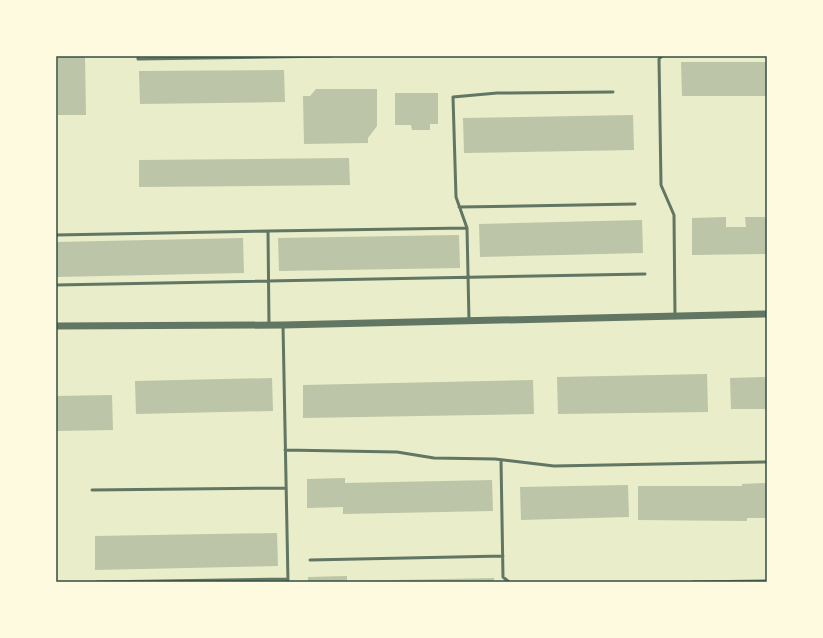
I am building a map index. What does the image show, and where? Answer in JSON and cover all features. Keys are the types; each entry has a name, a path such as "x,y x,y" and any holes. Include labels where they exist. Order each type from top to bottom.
{"street":[{"path":"56,326 469,321 767,314"}],"lane":[{"path":"138,56 138,59 331,56"},
{"path":"662,56 659,59 661,185 674,215 675,316"},
{"path":"469,321 467,228 456,197 453,97 497,93 613,92"},
{"path":"459,207 634,204"},
{"path":"56,234 467,228"},
{"path":"268,232 269,324"},
{"path":"56,285 645,274"},
{"path":"97,582 288,580 284,324"},
{"path":"285,450 397,452 434,458 501,460 554,466 767,462"},
{"path":"501,460 503,577 509,582"},
{"path":"92,490 286,488"},
{"path":"310,560 503,556"},
{"path":"693,582 767,581"}],"building":[{"path":"58,56 85,56 86,115 58,115"},
{"path":"681,62 767,62 767,96 682,96"},
{"path":"284,70 285,102 140,104 139,71"},
{"path":"316,89 377,89 377,126 368,138 368,143 304,144 303,96 310,96"},
{"path":"395,93 438,93 438,124 430,124 430,130 412,130 411,125 395,125"},
{"path":"633,115 634,150 464,153 463,118"},
{"path":"349,158 350,185 139,187 139,160"},
{"path":"726,217 726,227 746,227 745,217 767,217 767,254 692,255 692,218"},
{"path":"642,220 643,253 480,257 479,224"},
{"path":"459,235 460,268 279,271 278,238"},
{"path":"243,238 244,273 56,277 56,242"},
{"path":"707,374 708,412 558,414 557,377"},
{"path":"767,377 767,409 731,409 730,378"},
{"path":"272,378 273,411 136,414 135,381"},
{"path":"533,380 534,414 303,418 303,385"},
{"path":"112,395 113,430 56,431 56,396"},
{"path":"345,478 345,483 492,480 493,511 343,514 343,507 307,508 307,479"},
{"path":"767,483 767,518 747,518 747,521 638,520 638,486 742,486 742,484"},
{"path":"628,485 629,517 521,520 520,487"},
{"path":"277,533 278,566 95,570 95,536"},
{"path":"347,576 347,581 494,578 494,582 308,582 308,577"}]}
